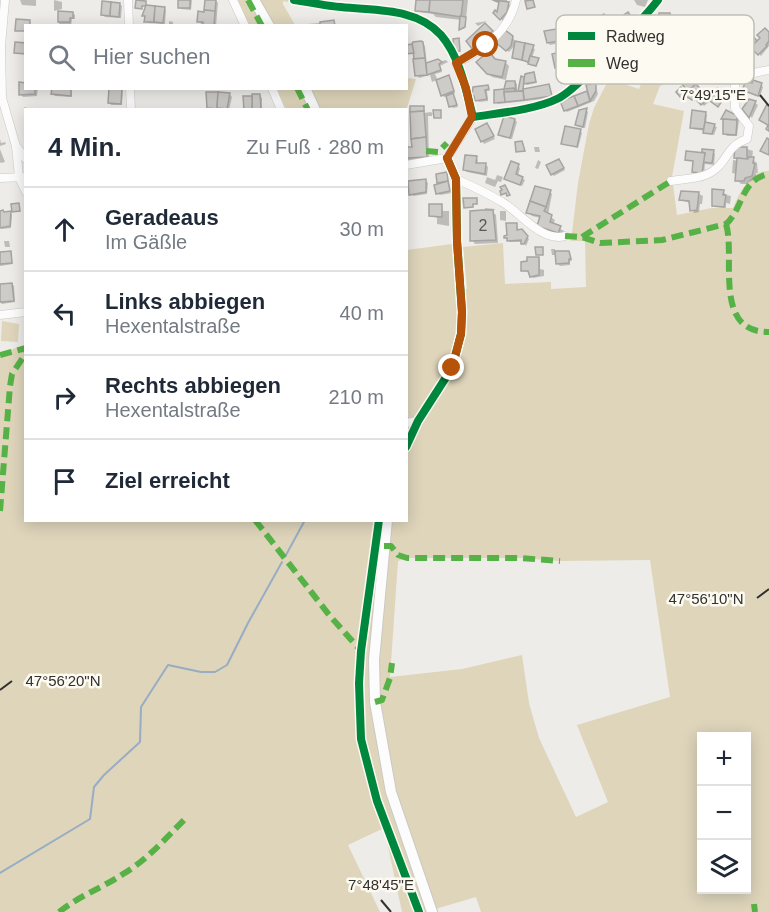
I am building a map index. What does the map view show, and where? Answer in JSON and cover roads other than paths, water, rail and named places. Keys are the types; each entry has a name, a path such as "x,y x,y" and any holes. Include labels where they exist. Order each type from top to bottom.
{"main road":[{"path":"254,0 268,24"},
{"path":"306,90 314,108"},
{"path":"387,522 374,660 375,702 391,792 432,912"}],"street":[{"path":"0,178 22,177 2,98 1,54 5,0"},
{"path":"128,0 129,24"},
{"path":"233,0 244,24"},
{"path":"294,0 397,12 418,19 441,35 466,88 472,117 447,158 408,165"},
{"path":"456,63 469,57 498,34 512,16 516,0"},
{"path":"647,15 658,0"},
{"path":"754,74 769,70"},
{"path":"472,117 542,104 559,98 578,84"},
{"path":"670,182 707,174 714,170 733,145 747,139 749,126 735,108 735,84"},
{"path":"130,90 131,108"},
{"path":"273,90 280,108"},
{"path":"16,146 24,156"},
{"path":"408,443 418,421 452,368 461,334 456,179 447,158"},
{"path":"456,179 505,203 538,230 560,237 565,236"},
{"path":"0,315 24,312"},
{"path":"408,423 418,421"}],"waterway":[{"path":"286,555 304,522"},
{"path":"0,873 90,819 94,787 140,742 141,707 168,665 201,672 215,672 227,665 282,562"}]}
